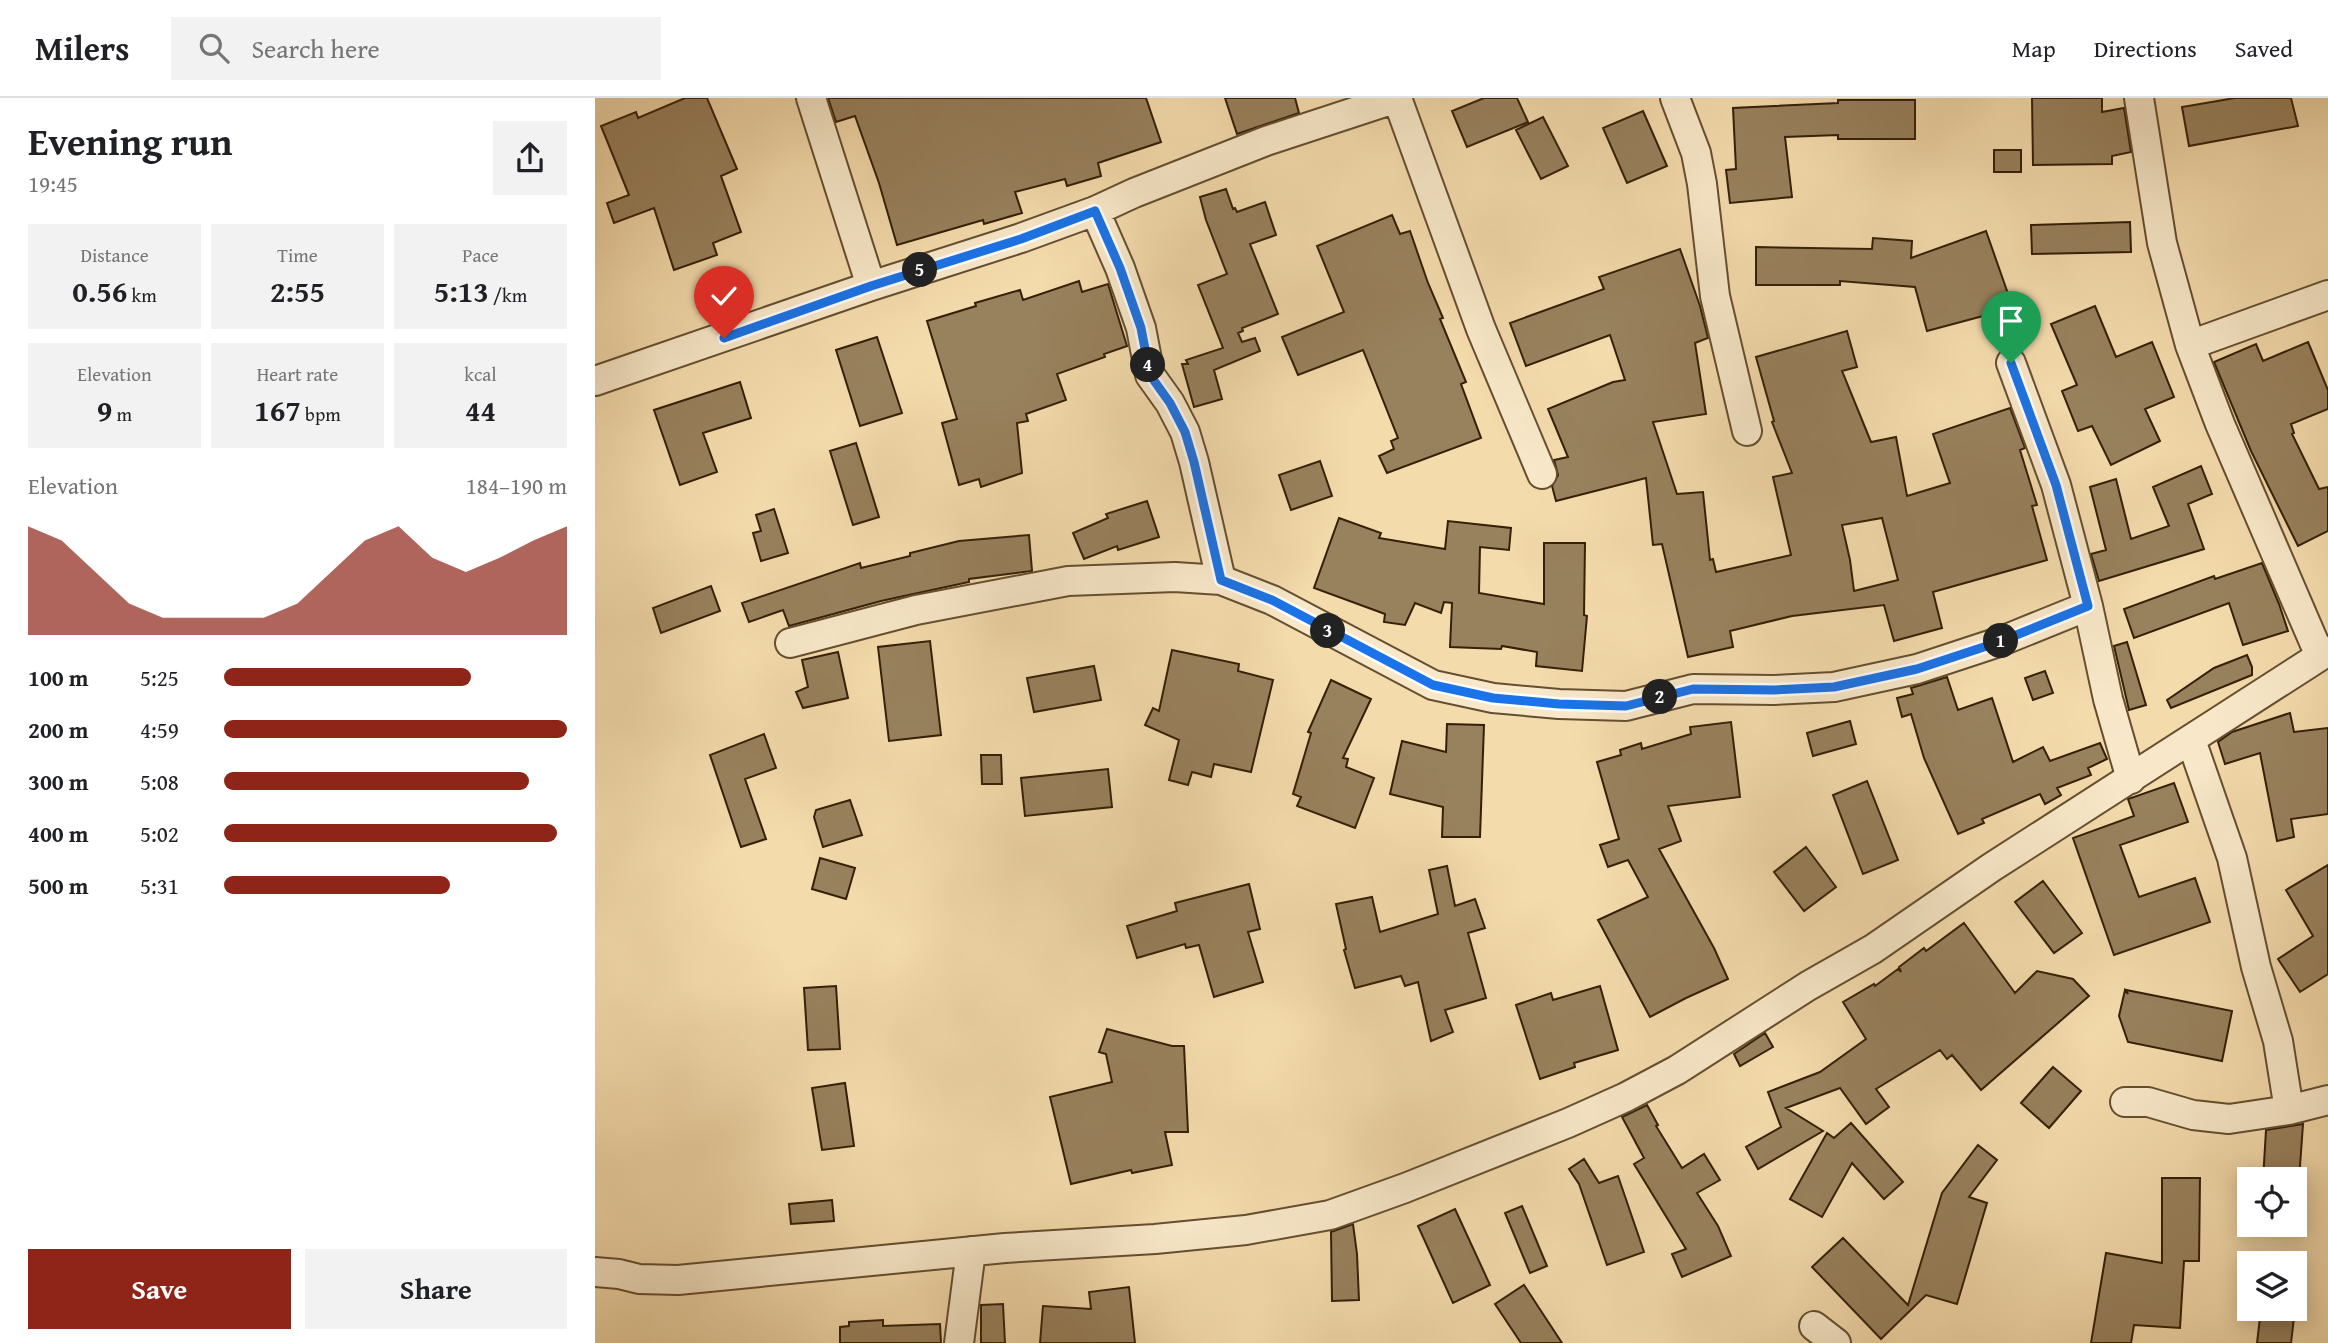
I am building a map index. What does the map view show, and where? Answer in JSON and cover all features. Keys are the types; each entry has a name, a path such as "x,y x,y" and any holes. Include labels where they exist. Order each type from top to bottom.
{"street":[{"path":"811,98 871,286"},
{"path":"595,381 871,286 1021,239 1266,141 1397,98 1481,329 1542,474"},
{"path":"1675,98 1696,153 1715,296 1747,431"},
{"path":"595,1272 639,1279 678,1280 971,1251 1246,1230 1330,1215 1480,1160 1626,1097 1677,1070 1808,986 1873,949 1991,867 2324,653 2220,424 2190,345 2162,243 2139,98"},
{"path":"1095,211 1120,268 1141,328 1150,375 1170,403 1185,432 1221,580"},
{"path":"2190,345 2328,295"},
{"path":"2011,363 2056,485 2088,606 2108,699 2131,779"},
{"path":"790,643 916,610 1068,581 1175,577 1221,580 1272,600 1433,685 1493,698 1626,706 1693,689 1774,690 1834,687 1917,669 1999,642 2088,606"},
{"path":"2191,740 2232,858 2256,967 2278,1041 2289,1110"},
{"path":"2125,1102 2164,1104 2193,1115 2229,1119 2289,1110 2328,1100"},
{"path":"959,1343 971,1251"},
{"path":"1814,1326 1836,1343"}],"building":[{"path":"685,98 707,98 737,169 721,176 741,232 713,243 717,255 674,270 654,208 614,223 607,203 629,195 601,126 636,112 638,118"},
{"path":"828,98 1146,98 1161,142 1098,163 1101,176 1067,186 1065,179 1015,192 1022,213 984,224 983,220 897,245 855,116 836,122"},
{"path":"1225,98 1295,98 1299,113 1237,134"},
{"path":"1484,98 1517,98 1528,122 1467,147 1452,111"},
{"path":"2032,98 2102,98 2102,112 2124,108 2131,152 2112,156 2112,164 2033,165"},
{"path":"2235,98 2291,98 2298,126 2189,146 2182,107"},
{"path":"1838,100 1915,100 1915,139 1838,139 1838,135 1785,137 1792,197 1730,203 1726,170 1736,169 1733,108 1838,103"},
{"path":"1643,111 1667,166 1627,183 1603,128"},
{"path":"1543,117 1568,166 1541,179 1516,130"},
{"path":"1994,150 2021,150 2021,172 1994,172"},
{"path":"1226,189 1233,209 1237,212 1265,202 1276,235 1250,244 1278,314 1242,328 1243,331 1238,333 1242,342 1255,338 1260,351 1214,370 1222,399 1194,407 1182,364 1188,364 1186,360 1223,348 1198,285 1227,274 1200,197"},
{"path":"1392,215 1400,234 1410,231 1443,318 1440,319 1466,382 1461,384 1481,438 1387,473 1379,456 1394,449 1391,441 1398,438 1363,350 1298,375 1282,337 1344,312 1317,246"},
{"path":"2130,222 2131,252 2032,254 2031,225"},
{"path":"1986,231 2013,308 1927,331 1915,287 1840,281 1840,285 1756,285 1756,247 1872,249 1873,238 1912,241 1911,258"},
{"path":"1680,249 1708,338 1695,343 1706,414 1653,422 1677,494 1703,492 1710,560 1713,559 1716,572 1791,555 1773,477 1792,473 1772,422 1774,421 1756,357 1847,331 1857,367 1842,371 1871,442 1896,437 1907,496 1950,483 1933,434 2010,408 2025,448 2020,450 2037,505 2032,506 2047,560 1933,592 1942,628 1894,641 1884,605 1792,616 1730,631 1733,647 1688,657 1662,544 1653,545 1646,478 1556,501 1552,486 1558,475 1554,460 1568,457 1548,409 1613,382 1625,380 1610,335 1526,366 1510,323 1604,289 1599,277","holes":["1882,518 1898,580 1854,591 1842,525"]},
{"path":"1079,281 1082,292 1108,284 1127,346 1057,374 1066,400 1026,414 1028,421 1017,423 1022,473 981,487 979,479 959,485 942,423 957,419 927,321 1020,290 1023,300"},
{"path":"2095,306 2116,357 2152,342 2174,397 2145,409 2160,441 2111,465 2092,426 2078,431 2062,391 2077,385 2051,324"},
{"path":"877,337 902,413 860,426 836,350"},
{"path":"2308,342 2328,390 2328,409 2291,424 2292,434 2319,489 2328,487 2328,531 2298,546 2251,451 2214,362 2256,344 2263,361"},
{"path":"740,382 751,418 703,433 717,472 680,485 654,410"},
{"path":"856,443 879,517 853,525 830,451"},
{"path":"1320,461 1332,496 1291,510 1279,475"},
{"path":"2201,466 2212,494 2188,504 2204,549 2099,581 2091,554 2106,550 2090,487 2116,479 2131,539 2169,526 2153,487"},
{"path":"1147,501 1159,537 1118,550 1117,546 1084,559 1073,533 1108,518 1106,514"},
{"path":"774,509 788,553 761,561 753,533 761,531 756,515"},
{"path":"1339,518 1381,533 1379,538 1445,549 1448,521 1511,528 1509,550 1480,547 1479,593 1544,604 1544,543 1585,543 1584,615 1587,616 1582,671 1536,666 1537,652 1502,646 1501,649 1450,647 1452,603 1444,602 1441,613 1415,603 1405,625 1384,622 1385,614 1314,588"},
{"path":"1029,535 1032,571 969,579 969,582 881,601 789,626 783,610 749,622 742,603 860,563 861,568 959,541"},
{"path":"2262,563 2288,631 2243,645 2229,603 2134,638 2124,609 2214,576 2215,579"},
{"path":"711,586 720,611 661,633 653,608"},
{"path":"930,641 941,735 889,741 878,647"},
{"path":"2127,642 2146,705 2129,710 2114,646"},
{"path":"1172,650 1239,664 1238,671 1273,680 1251,772 1214,764 1211,777 1192,772 1188,785 1169,780 1179,740 1145,725 1153,708 1159,711"},
{"path":"838,652 848,698 803,708 796,692 808,687 802,660"},
{"path":"2247,655 2252,675 2171,708 2167,700 2214,668"},
{"path":"1094,666 1101,700 1034,712 1027,678"},
{"path":"2045,671 2053,693 2033,700 2025,678"},
{"path":"1947,677 1958,710 1992,698 2013,762 2043,747 2050,761 2100,743 2107,759 2088,768 2091,775 2057,788 2061,795 2045,804 2040,794 1982,819 1984,823 1958,834 1924,758 1911,714 1902,717 1897,698 1913,694 1911,688"},
{"path":"1331,680 1371,699 1343,758 1348,759 1346,767 1374,778 1355,828 1297,806 1301,797 1293,794 1311,733 1308,732"},
{"path":"2290,713 2294,732 2328,728 2328,814 2291,819 2294,837 2277,841 2260,753 2225,764 2218,742 2232,732"},
{"path":"1850,721 1856,744 1813,756 1807,733"},
{"path":"1731,722 1740,797 1668,806 1681,841 1659,849 1714,948 1728,979 1650,1017 1598,920 1648,897 1628,860 1608,867 1600,845 1619,839 1597,762 1621,755 1620,750 1641,743 1642,749 1691,734 1690,727"},
{"path":"1447,724 1484,725 1480,837 1442,837 1443,807 1390,794 1402,741 1446,752"},
{"path":"764,734 776,768 745,779 766,839 741,847 710,755"},
{"path":"981,755 1001,755 1002,784 982,784"},
{"path":"1108,769 1112,807 1025,816 1021,778"},
{"path":"1867,781 1898,860 1863,874 1833,795"},
{"path":"2174,783 2188,822 2120,845 2139,897 2195,878 2210,922 2114,955 2073,838 2134,816 2128,799"},
{"path":"850,800 862,835 823,847 814,817 816,810"},
{"path":"1806,847 1836,887 1804,911 1774,872"},
{"path":"820,858 855,868 846,899 812,889"},
{"path":"2328,865 2328,974 2300,992 2278,959 2313,936 2286,890"},
{"path":"1447,866 1455,906 1475,899 1485,928 1468,933 1486,998 1445,1010 1453,1032 1431,1041 1418,982 1405,986 1401,976 1355,988 1344,950 1346,949 1336,904 1372,897 1380,932 1438,914 1429,870"},
{"path":"2043,881 2082,933 2054,953 2015,902"},
{"path":"1249,884 1260,929 1248,932 1263,982 1214,997 1199,945 1186,948 1185,944 1137,958 1127,926 1177,911 1175,903"},
{"path":"1964,923 2015,993 2037,971 2073,979 2089,996 1981,1090 1952,1055 1947,1059 1940,1050 1876,1089 1889,1107 1866,1124 1840,1088 1786,1108 1823,1131 1758,1169 1746,1147 1781,1127 1768,1092 1820,1072 1866,1039 1843,1002 1874,984 1875,986 1898,969 1901,972 1899,967"},
{"path":"836,986 840,1049 808,1050 804,988"},
{"path":"1600,986 1618,1050 1574,1063 1575,1067 1540,1079 1516,1005 1551,993 1553,1000"},
{"path":"2125,990 2128,994 2126,990 2232,1011 2222,1061 2128,1042 2119,1016"},
{"path":"1107,1029 1172,1046 1184,1046 1188,1132 1165,1132 1172,1165 1132,1173 1131,1170 1071,1184 1050,1097 1112,1082 1106,1054 1099,1052"},
{"path":"1765,1033 1773,1047 1740,1066 1734,1054"},
{"path":"2053,1067 2081,1091 2049,1128 2021,1103"},
{"path":"845,1083 854,1146 822,1150 812,1088"},
{"path":"1647,1105 1658,1125 1656,1126 1682,1168 1704,1154 1720,1180 1697,1193 1718,1226 1731,1256 1682,1277 1672,1254 1686,1249 1634,1164 1644,1158 1622,1117"},
{"path":"1851,1123 1903,1182 1884,1199 1852,1163 1822,1217 1790,1199 1827,1133 1834,1138"},
{"path":"2303,1124 2300,1167 2264,1167 2266,1130"},
{"path":"1978,1145 1997,1160 1969,1197 1987,1203 1957,1304 1926,1295 1881,1339 1812,1267 1843,1238 1908,1305 1942,1193"},
{"path":"1584,1159 1599,1183 1618,1176 1644,1252 1607,1265 1579,1184 1569,1169"},
{"path":"2162,1178 2200,1178 2199,1261 2184,1261 2180,1328 2134,1325 2131,1343 2091,1343 2106,1253 2162,1263"},
{"path":"832,1200 834,1221 791,1224 789,1204"},
{"path":"1522,1206 1547,1266 1530,1273 1505,1213"},
{"path":"1455,1209 1490,1285 1453,1303 1418,1226"},
{"path":"1353,1224 1359,1300 1332,1301 1331,1232"},
{"path":"1524,1285 1562,1343 1521,1343 1495,1304"},
{"path":"1129,1287 1135,1343 1040,1343 1043,1306 1091,1309 1089,1292"},
{"path":"1003,1304 1005,1343 981,1343 981,1305"},
{"path":"883,1320 883,1326 940,1324 941,1343 840,1343 840,1327 849,1326 849,1322"},
{"path":"2260,1321 2294,1321 2291,1343 2257,1343"}],"route":[{"path":"724,338 871,286 1021,239 1095,211 1120,268 1141,328 1150,375 1170,403 1185,432 1221,580 1272,600 1433,685 1493,698 1626,706 1693,689 1774,690 1834,687 1917,669 1999,642 2088,606 2056,485 2011,363"}]}
